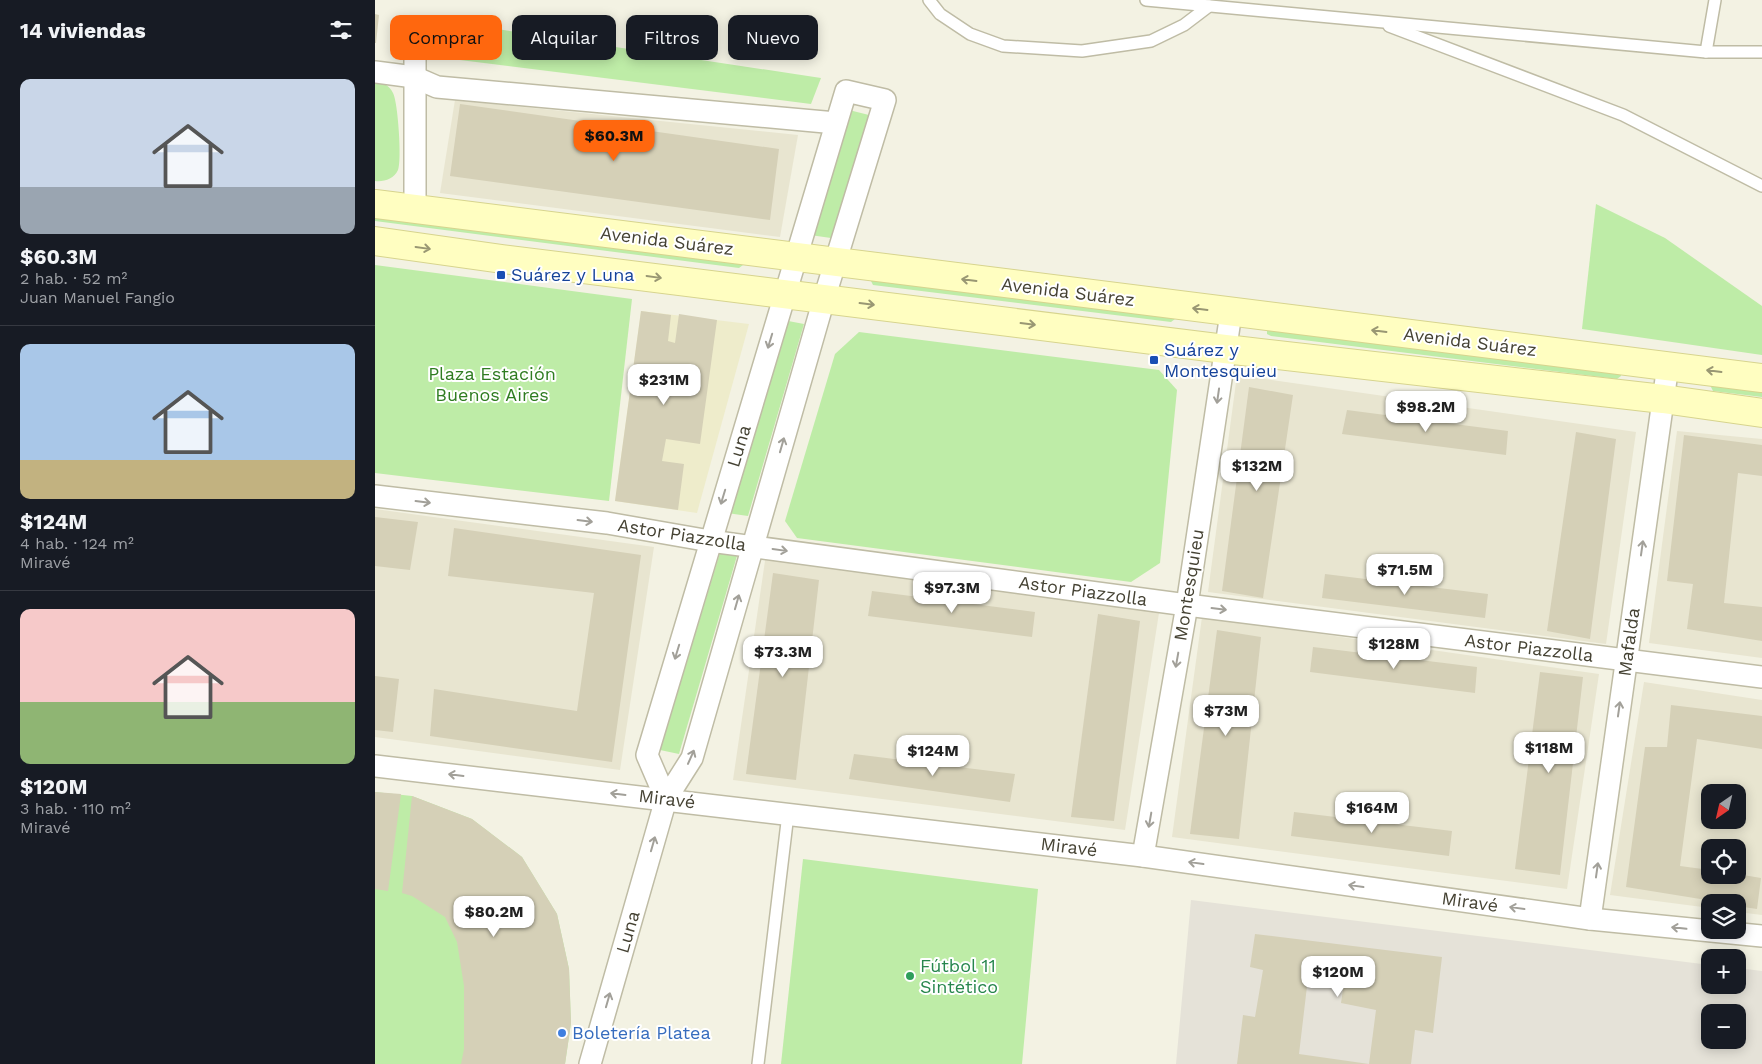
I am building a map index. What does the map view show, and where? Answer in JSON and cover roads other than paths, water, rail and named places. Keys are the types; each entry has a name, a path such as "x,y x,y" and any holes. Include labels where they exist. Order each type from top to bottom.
{"street":[{"path":"414,60 415,208"},
{"path":"375,72 414,77 437,87 836,123"},
{"name":"Luna","path":"590,1064 666,799 692,758 824,299 885,100 846,91 647,755 666,799"},
{"name":"Avenida Suárez","path":"375,204 1231,313 1762,378"},
{"name":"Avenida Suárez","path":"375,241 502,259 1225,349 1663,399 1762,413"},
{"name":"Montesquieu","path":"1143,856 1187,605 1231,313"},
{"name":"Mafalda","path":"1590,918 1668,366"},
{"name":"Astor Piazzolla","path":"375,496 607,524 710,541 1187,605 1762,677"},
{"name":"Miravé","path":"375,766 1143,856 1590,918 1762,936"}],"lane":[{"path":"929,0 940,14 970,34 1003,46 1082,51 1151,41 1184,25 1209,6"},
{"path":"1146,0 1706,52 1762,52"},
{"path":"1706,52 1715,0"},
{"path":"1376,21 1623,116 1762,186"},
{"path":"758,1064 788,814"}],"place":[{"name":"Suárez y Luna","path":"501,275"},
{"name":"Suárez y Montesquieu","path":"1154,360"},
{"name":"Fútbol 11 Sintético","path":"910,976"},
{"name":"Boletería Platea","path":"562,1033"}],"park label":[{"name":"Plaza Estación Buenos Aires","path":"492,384"}]}
